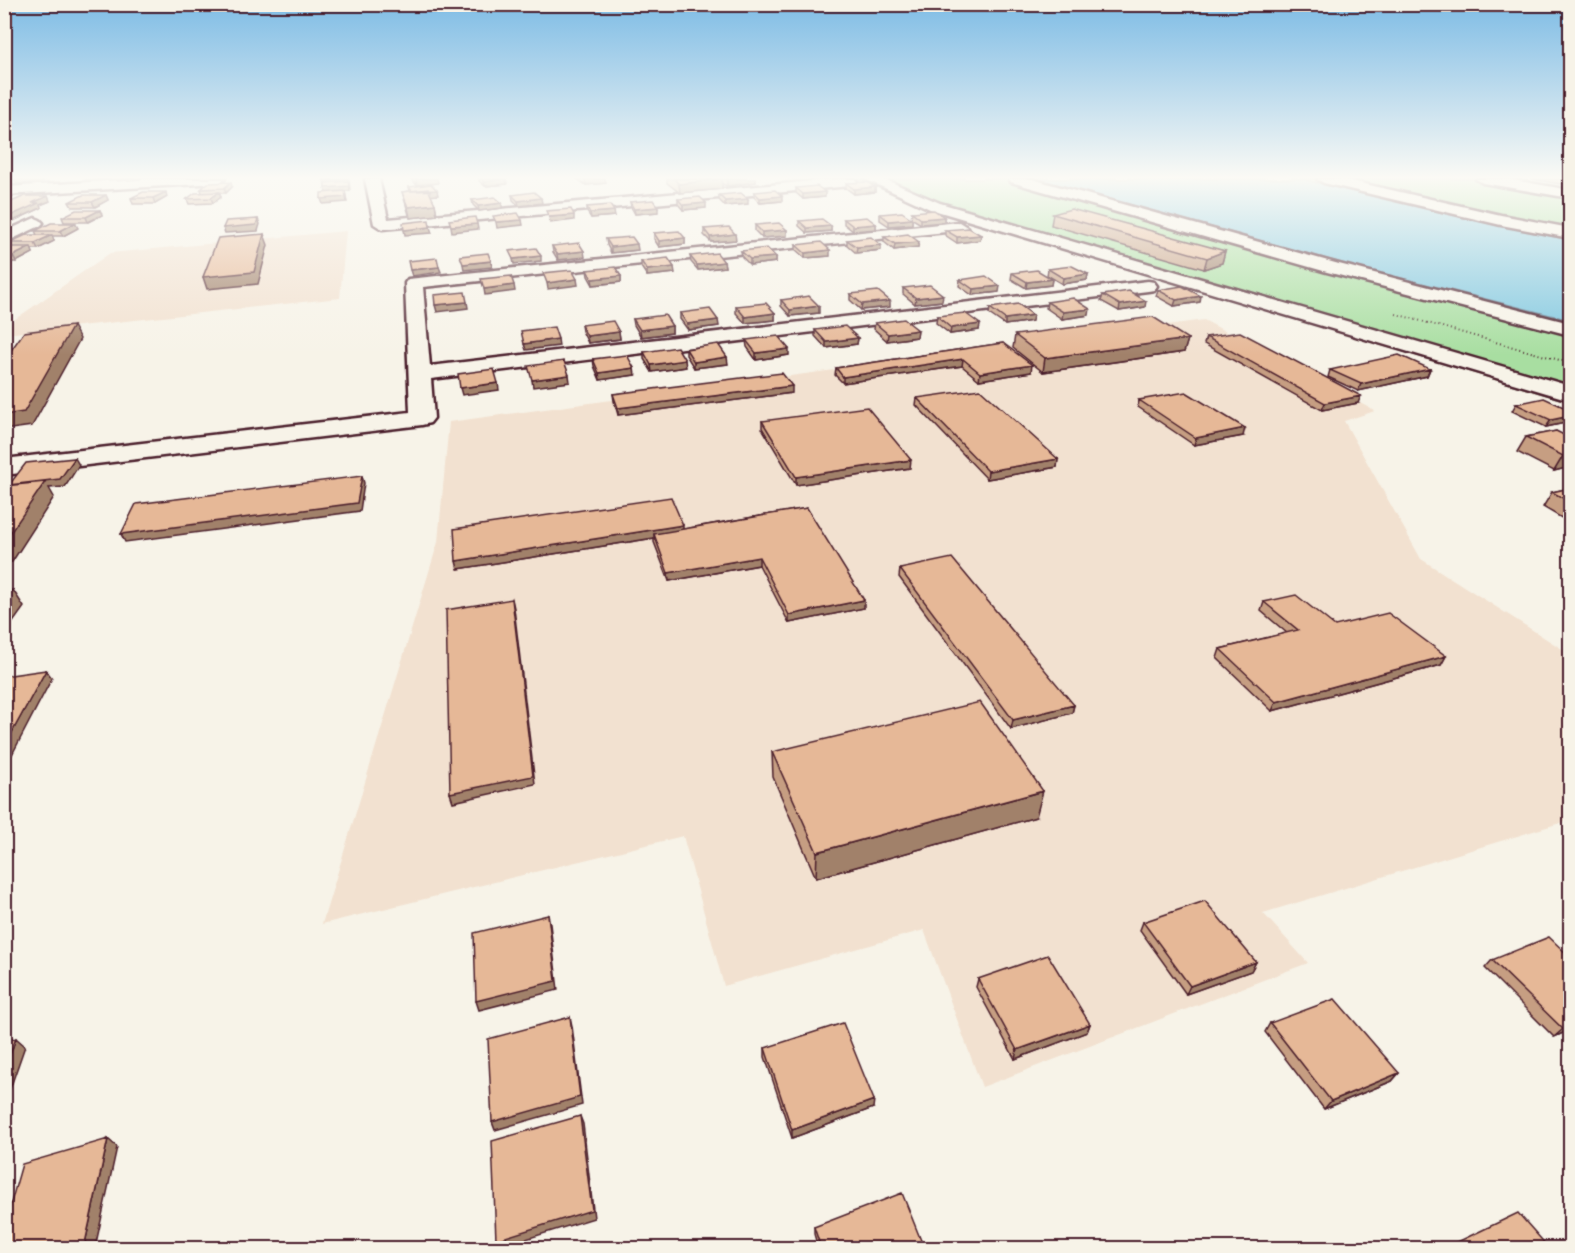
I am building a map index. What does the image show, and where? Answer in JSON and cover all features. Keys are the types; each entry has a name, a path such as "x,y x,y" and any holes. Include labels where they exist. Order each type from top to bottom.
{"street":[{"path":"4,467 422,418 414,282 855,237"},
{"path":"1042,237 1570,393"},
{"path":"1224,237 1333,268 1570,328"},
{"path":"419,374 1148,286"}],"shaded area":[{"path":"277,237 345,237 340,298 5,334 14,320 110,253"},
{"path":"1204,320 1375,411 1344,421 1421,559 1570,654 1570,820 1263,913 1308,963 982,1087 924,930 724,986 683,836 322,924 438,542 449,422"}],"green space":[{"path":"1025,237 1570,237 1570,402"}],"water":[{"path":"1249,237 1557,237 1570,240 1570,320 1345,264"}],"building":[{"path":"21,237 47,237 35,243 9,243"},
{"path":"263,237 254,272 203,277 218,238"},
{"path":"632,237 637,244 611,247 606,239"},
{"path":"657,237 685,238 659,241"},
{"path":"872,237 881,245 857,247 847,240"},
{"path":"885,237 913,237 919,242 895,244"},
{"path":"1135,237 1175,237 1225,251 1207,258"},
{"path":"821,242 830,250 805,253 796,245"},
{"path":"579,243 584,251 557,254 552,246"},
{"path":"4,247 31,247 13,256 4,256"},
{"path":"536,248 541,256 513,259 509,251"},
{"path":"767,248 776,257 750,259 741,251"},
{"path":"488,253 491,261 463,264 460,256"},
{"path":"717,253 724,262 697,265 690,256"},
{"path":"437,258 439,267 410,270 408,261"},
{"path":"668,258 674,267 647,270 641,261"},
{"path":"1072,266 1088,274 1063,278 1048,269"},
{"path":"615,267 621,276 592,279 587,270"},
{"path":"572,270 577,279 547,283 543,273"},
{"path":"1037,270 1052,279 1027,282 1012,273"},
{"path":"511,276 514,285 484,289 481,279"},
{"path":"986,276 1000,286 973,289 960,280"},
{"path":"930,285 943,295 916,298 903,288"},
{"path":"1182,286 1201,296 1176,300 1158,290"},
{"path":"878,291 890,301 862,304 850,294"},
{"path":"1129,291 1146,301 1120,305 1103,295"},
{"path":"465,292 467,302 435,305 434,295"},
{"path":"809,296 819,306 790,310 781,300"},
{"path":"1073,298 1090,309 1063,312 1047,302"},
{"path":"766,303 775,313 745,317 736,306"},
{"path":"1018,304 1033,315 1005,319 990,308"},
{"path":"710,309 718,320 687,324 680,313"},
{"path":"965,313 980,324 951,328 937,316"},
{"path":"665,315 672,326 640,330 633,319"},
{"path":"1153,317 1188,339 1045,358 1015,335"},
{"path":"904,319 918,330 888,334 875,323"},
{"path":"613,321 619,332 587,336 581,325"},
{"path":"73,326 24,412 4,415 4,360 24,332"},
{"path":"845,326 858,338 826,342 815,330"},
{"path":"554,327 558,339 524,344 521,331"},
{"path":"1240,332 1361,396 1325,403 1206,337"},
{"path":"778,336 789,349 756,353 746,340"},
{"path":"1003,343 1032,365 980,373 963,359 843,377 836,368"},
{"path":"718,344 727,357 694,362 686,349"},
{"path":"677,347 685,360 651,365 644,352"},
{"path":"627,355 634,368 599,373 593,359"},
{"path":"1399,355 1430,369 1361,384 1330,370"},
{"path":"564,361 569,375 532,380 528,366"},
{"path":"494,369 498,383 460,388 458,374"},
{"path":"782,373 792,386 618,408 613,394"},
{"path":"980,389 1058,459 988,471 917,398"},
{"path":"1186,392 1245,428 1196,438 1139,400"},
{"path":"1544,398 1570,410 1570,416 1551,420 1516,404"},
{"path":"867,407 911,460 796,477 762,421"},
{"path":"1556,431 1570,438 1570,454 1563,456 1526,437"},
{"path":"75,458 60,479 9,485 26,463"},
{"path":"362,476 357,503 121,534 136,504"},
{"path":"45,482 4,542 4,486"},
{"path":"1570,488 1570,502 1552,492"},
{"path":"671,497 683,525 456,561 454,529"},
{"path":"807,508 864,600 789,615 759,557 668,573 654,534"},
{"path":"952,558 1074,705 1013,720 900,569"},
{"path":"13,590 4,602 4,591"},
{"path":"1296,595 1335,626 1388,613 1446,656 1276,702 1220,649 1298,630 1264,602"},
{"path":"512,599 533,776 450,793 446,610"},
{"path":"46,670 4,747 4,676"},
{"path":"980,702 1043,791 817,852 772,752"},
{"path":"1205,901 1256,962 1190,986 1143,922"},
{"path":"548,915 556,981 476,1001 474,933"},
{"path":"1549,937 1570,957 1570,1025 1563,1029 1492,960"},
{"path":"1048,955 1090,1024 1017,1050 978,979"},
{"path":"1335,999 1399,1073 1331,1101 1270,1023"},
{"path":"570,1017 580,1097 492,1122 488,1039"},
{"path":"843,1023 874,1100 792,1130 765,1048"},
{"path":"16,1038 4,1071 4,1041"},
{"path":"580,1116 592,1210 496,1240 492,1141"},
{"path":"108,1139 84,1248 4,1248 4,1227 22,1164"},
{"path":"902,1193 924,1248 821,1248 814,1227"},
{"path":"1518,1213 1549,1248 1445,1248"}]}
